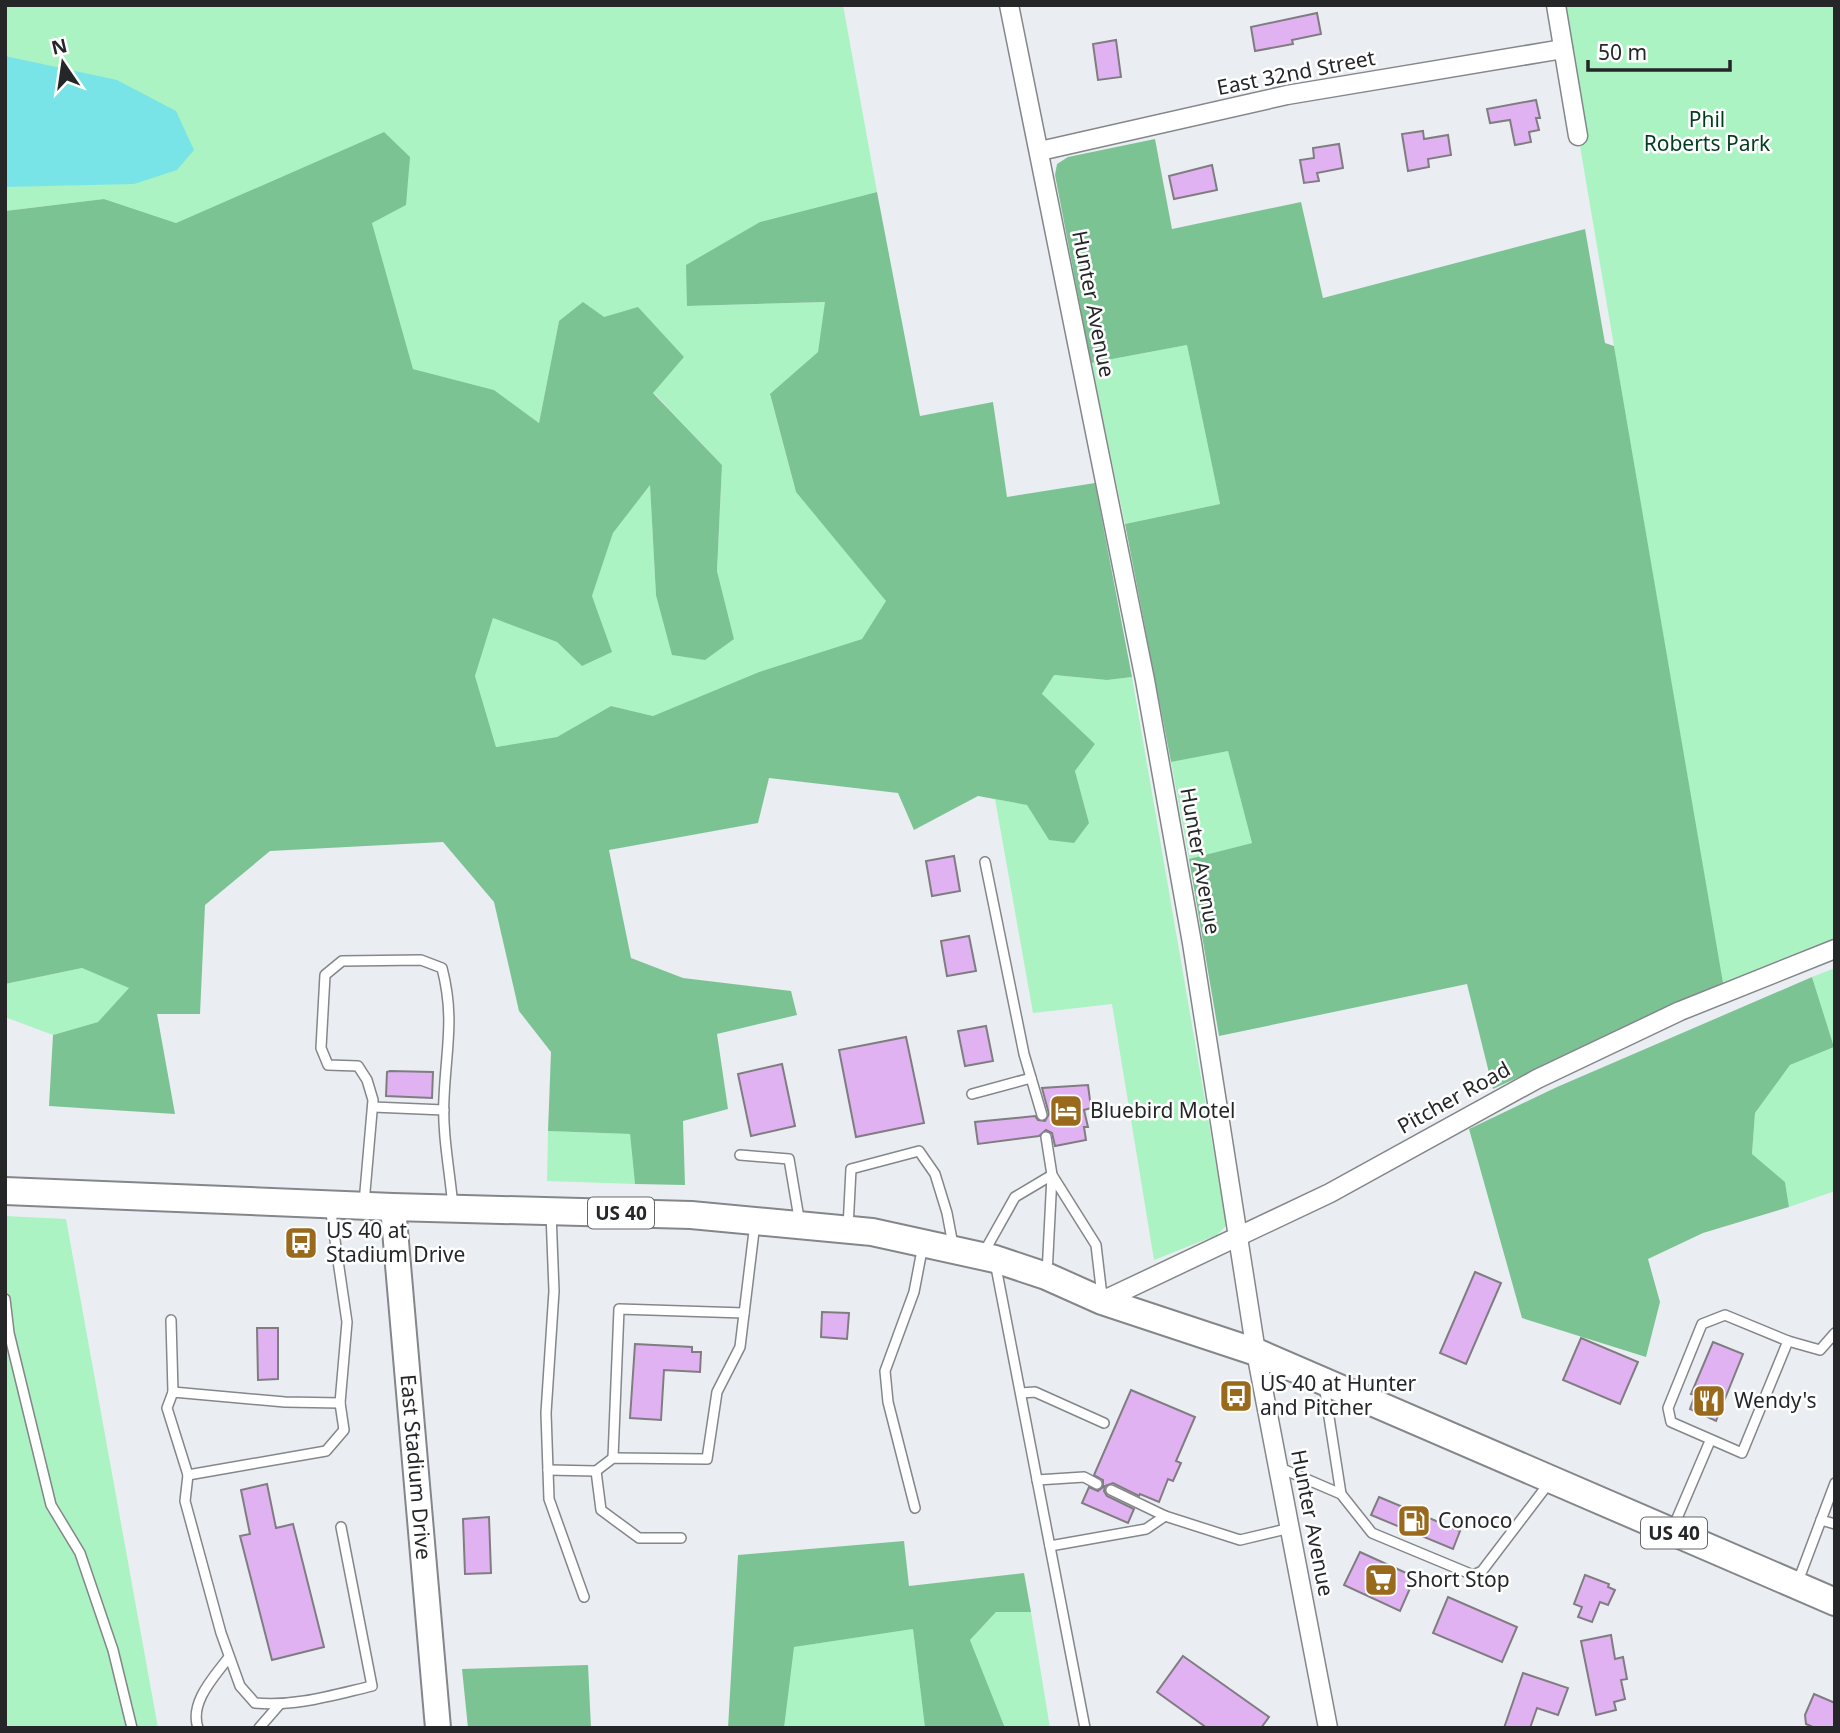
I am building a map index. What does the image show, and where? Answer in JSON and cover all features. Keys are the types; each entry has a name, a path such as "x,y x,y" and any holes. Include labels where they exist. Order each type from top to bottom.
{"main road":[{"name":"US 40","path":"5,1191 330,1205 691,1215 872,1232 988,1257 1046,1276 1102,1301 1256,1352 1835,1602"},
{"name":"East Stadium Drive","path":"393,1207 438,1728"}],"street":[{"name":"Hunter Avenue","path":"1009,5 1147,693 1194,956 1256,1352 1328,1728"},
{"path":"1556,5 1578,136"},
{"name":"East 32nd Street","path":"1040,151 1287,95 1563,49"},
{"name":"Pitcher Road","path":"1102,1301 1330,1193 1537,1079 1680,1011 1835,949"}],"lane":[{"path":"985,862 1024,1054 1042,1115"},
{"path":"364,1206 373,1100 367,1080 358,1066 328,1065 321,1048 325,975 342,961 421,960 442,968 450,997 450,1043 444,1110 453,1209"},
{"path":"972,1094 1031,1078"},
{"path":"373,1107 444,1110"},
{"path":"1046,1137 1052,1175 1046,1276"},
{"path":"848,1230 850,1169 919,1151 936,1174 954,1250"},
{"path":"740,1155 789,1159 800,1225"},
{"path":"1052,1175 1015,1197 988,1257 1021,1393 1085,1728"},
{"path":"1052,1175 1096,1245 1102,1301"},
{"path":"188,1475 326,1451 344,1430 340,1403 347,1322 330,1205"},
{"path":"551,1211 554,1291 545,1413 549,1499 584,1597"},
{"path":"548,1470 596,1471 613,1458 707,1459 717,1392 740,1347 755,1221"},
{"path":"915,1508 888,1402 885,1371 914,1292 923,1243"},
{"path":"5,1299 7,1333 51,1505 80,1553 113,1650 131,1728"},
{"path":"613,1458 619,1309 744,1313"},
{"path":"1788,1341 1742,1453 1671,1422 1668,1408 1702,1324 1725,1315 1788,1341 1820,1350 1835,1333"},
{"path":"171,1320 173,1392 167,1408 188,1475 185,1501 229,1657 240,1686 255,1703 279,1705 372,1686 341,1527"},
{"path":"1323,1380 1341,1494"},
{"path":"173,1392 285,1402 340,1403"},
{"path":"1021,1393 1035,1392 1104,1423"},
{"path":"1671,1531 1710,1441"},
{"path":"1278,1467 1341,1494 1372,1533 1473,1575 1482,1571 1552,1480"},
{"path":"596,1471 601,1510 639,1538 681,1538"},
{"path":"1037,1480 1084,1477 1097,1483"},
{"path":"1797,1586 1835,1483"},
{"path":"1111,1490 1165,1516 1240,1540 1290,1528"},
{"path":"1050,1546 1146,1529 1165,1516"},
{"path":"1821,1520 1835,1524"},
{"path":"198,1728 195,1719 202,1695 229,1657"},
{"path":"259,1728 279,1705"}],"green space":[{"path":"5,5 843,5 877,192 760,222 687,306 826,302 818,352 770,395 796,492 887,601 862,639 759,672 653,716 611,706 557,737 496,747 475,676 493,618 557,642 582,666 592,596 613,533 650,484 656,595 734,639 717,571 722,465 653,392 684,357 604,317 559,321 539,423 494,390 413,369 372,223 384,132 176,223 104,199 5,211"},
{"name":"Phil Roberts Park","path":"1556,5 1835,5 1835,948 1724,993"},
{"path":"384,132 410,157 406,205 372,223 413,369 494,390 539,423 559,321 583,302 604,317 638,307 684,357 653,393 722,465 717,571 734,639 705,660 672,655 656,595 650,485 613,533 592,596 612,652 582,666 557,642 493,618 475,676 496,747 557,737 611,706 653,716 759,672 862,639 886,601 796,492 770,394 818,352 825,302 687,306 686,265 760,222 877,192 920,416 993,402 1007,497 1095,483 1132,677 1107,680 1054,675 1042,694 1095,744 1075,771 1089,823 1074,843 1049,840 1027,805 978,796 914,830 898,793 769,778 758,823 609,850 631,958 683,978 791,991 797,1015 717,1034 728,1109 683,1121 685,1185 635,1184 630,1134 548,1131 551,1052 519,1011 494,902 443,842 270,851 205,905 200,1014 157,1014 175,1114 49,1106 53,1035 98,1022 129,988 82,968 5,984 5,211 104,199 176,223"},
{"path":"1155,139 1172,229 1301,202 1323,298 1585,229 1605,343 1614,346 1723,983 1493,1089 1467,984 1219,1036 1189,859 1252,843 1228,751 1171,762 1125,524 1220,504 1187,345 1091,363 1055,175 1057,164 1068,157"},
{"path":"1187,345 1220,504 1125,524 1091,363"},
{"path":"1053,675 1107,680 1132,677 1226,1226 1217,1235 1154,1260 1112,1004 1033,1013 995,799 1028,805 1049,840 1089,823 1075,771 1095,744 1042,695"},
{"path":"1228,750 1252,843 1189,859 1171,762"},
{"path":"82,968 130,988 98,1022 53,1035 5,1017 5,984"},
{"path":"1835,968 1835,1191 1789,1207 1785,1182 1752,1154 1755,1113 1790,1065 1834,1047 1812,977"},
{"path":"1812,977 1834,1047 1790,1065 1755,1113 1752,1154 1785,1182 1789,1207 1703,1233 1648,1259 1660,1302 1646,1357 1522,1318 1469,1129 1557,1087"},
{"path":"548,1131 630,1134 635,1184 547,1181"},
{"path":"5,1216 66,1219 158,1728 5,1728"},
{"path":"904,1541 909,1586 1024,1573 1031,1612 996,1612 970,1640 1005,1728 925,1728 913,1629 794,1647 784,1728 728,1728 738,1555"},
{"path":"996,1612 1031,1612 1050,1728 1005,1728 970,1640"},
{"path":"913,1629 925,1728 784,1728 793,1647"},
{"path":"588,1665 591,1728 468,1728 462,1669"}],"water":[{"path":"5,56 117,80 176,111 194,150 177,170 134,184 5,187"}],"building":[{"path":"1317,13 1321,34 1292,40 1293,44 1255,51 1251,27"},
{"path":"1116,40 1121,77 1098,80 1093,44"},
{"path":"1536,100 1540,118 1536,118 1539,130 1529,132 1531,142 1515,145 1510,120 1490,123 1487,109"},
{"path":"1423,131 1424,139 1448,135 1451,155 1428,159 1429,167 1408,171 1402,134"},
{"path":"1339,144 1343,168 1317,173 1319,181 1304,183 1300,160 1314,158 1313,148"},
{"path":"1212,165 1217,190 1174,199 1169,176"},
{"path":"954,856 960,891 932,896 926,861"},
{"path":"969,936 976,971 947,976 941,941"},
{"path":"986,1026 993,1061 965,1066 958,1031"},
{"path":"906,1037 924,1123 856,1137 839,1050"},
{"path":"782,1064 795,1126 751,1136 738,1074"},
{"path":"387,1072 433,1072 432,1098 386,1096"},
{"name":"Bluebird Motel","path":"1088,1085 1091,1108 1084,1110 1088,1127 1084,1127 1086,1140 1055,1146 1052,1133 1046,1130 1039,1136 978,1144 975,1122 1035,1116 1038,1120 1045,1121 1049,1114 1042,1088"},
{"path":"1475,1272 1501,1283 1466,1364 1440,1353"},
{"path":"822,1312 849,1313 847,1339 821,1337"},
{"path":"257,1328 278,1328 278,1379 258,1380"},
{"path":"1581,1338 1638,1362 1620,1404 1563,1380"},
{"path":"1713,1342 1743,1354 1716,1421 1690,1409 1695,1395 1691,1394"},
{"path":"635,1344 692,1347 692,1352 701,1352 700,1372 664,1370 661,1420 630,1418"},
{"path":"1131,1390 1195,1417 1176,1461 1181,1463 1173,1481 1168,1479 1159,1502 1113,1483 1105,1486 1107,1496 1134,1509 1128,1523 1082,1503 1089,1487 1098,1491 1103,1487 1103,1480 1094,1475"},
{"path":"267,1484 276,1528 293,1524 324,1647 272,1660 240,1536 250,1534 241,1490"},
{"path":"1379,1497 1460,1531 1453,1549 1371,1515"},
{"path":"489,1517 491,1573 465,1574 463,1519"},
{"path":"1360,1552 1415,1577 1400,1611 1344,1585"},
{"path":"1585,1575 1609,1584 1608,1587 1615,1590 1608,1605 1600,1602 1592,1622 1578,1617 1582,1607 1574,1604"},
{"path":"1448,1597 1517,1627 1502,1662 1433,1633"},
{"path":"1611,1635 1615,1659 1623,1657 1627,1679 1621,1680 1625,1699 1614,1702 1616,1710 1596,1715 1581,1641"},
{"path":"1183,1656 1269,1717 1261,1728 1207,1728 1157,1692"},
{"path":"1523,1673 1568,1688 1558,1715 1537,1708 1530,1728 1504,1728"},
{"path":"1814,1694 1835,1703 1835,1728 1815,1728 1806,1724 1805,1715"}],"place":[{"name":"Bluebird Motel","path":"1066,1111"},
{"name":"US 40 at Stadium Drive","path":"301,1243"},
{"name":"US 40 at Hunter and Pitcher","path":"1236,1396"},
{"name":"Wendy's","path":"1709,1401"},
{"name":"Conoco","path":"1414,1521"},
{"name":"Short Stop","path":"1381,1580"}]}
